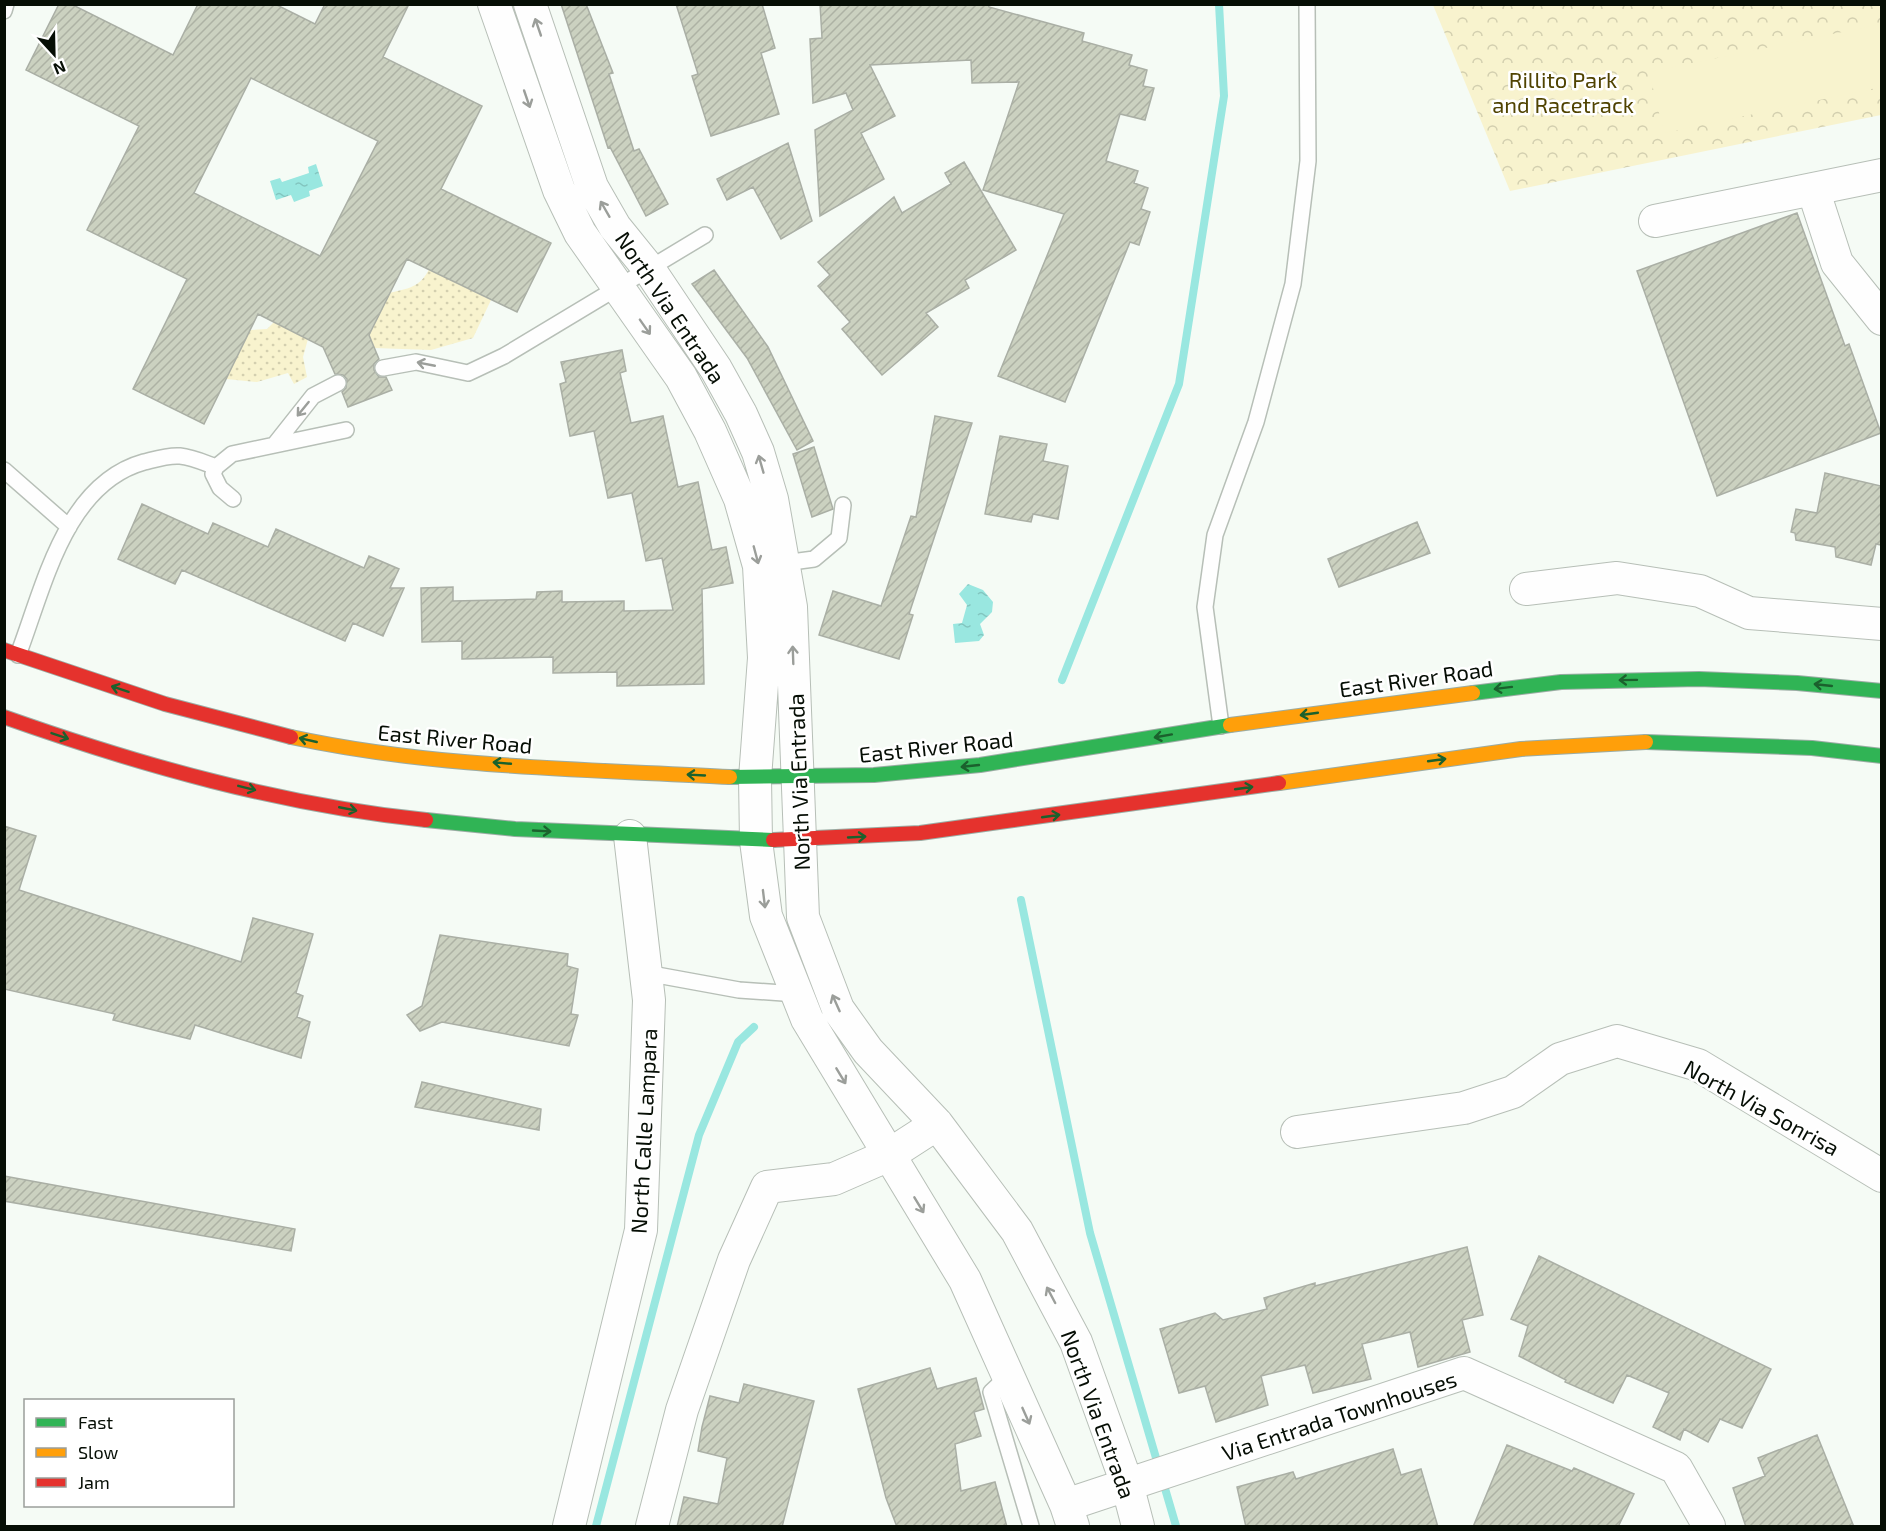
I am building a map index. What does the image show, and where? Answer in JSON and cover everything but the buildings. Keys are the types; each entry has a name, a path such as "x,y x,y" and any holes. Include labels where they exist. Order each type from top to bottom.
{"main road":[{"name":"East River Road","path":"11,652 165,704 355,751 556,768 755,778 874,775 980,765 1221,726 1561,682 1699,679 1797,683 1881,691"},
{"path":"4,717 113,755 291,799 378,815 515,830 756,840 799,840 931,832 1521,749 1669,741 1812,748 1881,756"}],"street":[{"name":"North Via Entrada","path":"494,4 559,190 580,233 681,377 710,431 740,499 759,566 764,658 755,778 756,840 766,916 807,1019 965,1281 1069,1516"},
{"name":"North Via Entrada","path":"530,4 592,187 615,226 649,269 716,369 741,414 758,452 769,490 791,607 803,916 838,1009 868,1051 937,1124 1017,1231 1076,1342 1127,1484 1138,1527"},
{"path":"1655,222 1881,175"},
{"path":"1814,189 1837,263 1881,318"},
{"path":"1526,590 1617,578 1700,591 1749,613 1881,624"},
{"name":"North Calle Lampara","path":"569,1527 641,1230 649,1000 630,836"},
{"name":"North Via Sonrisa","path":"1297,1132 1464,1108 1513,1092 1560,1059 1617,1041 1698,1065 1881,1176"},
{"path":"652,1527 686,1399 734,1260 767,1186 834,1179 889,1155 937,1124"},
{"name":"Via Entrada Townhouses","path":"1069,1516 1127,1484 1464,1373 1676,1468 1709,1527"}],"lane":[{"path":"4,11 6,4"},
{"path":"1221,726 1205,607 1215,535 1256,422 1293,284 1308,161 1307,4"},
{"path":"383,368 416,362 468,373 504,356 705,234"},
{"path":"274,444 314,396 338,383"},
{"path":"233,499 220,488 213,474 216,467 232,454 346,430"},
{"path":"11,652 69,526 81,505 108,477 136,464 165,456 181,456 216,467"},
{"path":"4,470 69,526"},
{"path":"784,563 814,558 839,537 843,505"},
{"path":"646,973 738,990 797,994"},
{"path":"1008,1376 991,1392 1030,1527"}],"green space":[{"name":"Rillito Park and Racetrack","path":"1433,5 1881,5 1881,115 1510,191"},
{"path":"1881,24 1881,87 1664,133 1649,72"},
{"path":"429,269 491,300 473,338 431,350 374,348 369,335 389,293 418,283"},
{"path":"274,322 308,339 303,357 307,377 294,384 288,373 257,382 226,379 250,330 267,329"}],"water":[{"path":"316,164 323,186 309,191 310,196 294,202 291,195 276,200 270,181 280,178 282,182 309,173 308,167"},
{"path":"968,584 983,590 993,602 992,612 980,624 984,635 979,641 955,643 953,624 962,623 967,605 959,594"}],"waterway":[{"path":"1062,680 1179,384 1224,96 1219,4"},
{"path":"1021,900 1090,1233 1176,1526"},
{"path":"596,1526 699,1135 738,1042 754,1027"}],"traffic: fast":[{"path":"1473,693 1561,682 1699,679 1797,683 1882,691"},
{"path":"730,777 874,775 980,765 1230,725"},
{"path":"1646,742 1812,748 1882,756"},
{"path":"426,820 515,829 773,840"}],"traffic: slow":[{"path":"1230,725 1473,693"},
{"path":"291,737 399,755 454,761 509,766 730,777"},
{"path":"1279,783 1521,749 1646,742"}],"traffic: jam":[{"path":"4,650 165,704 291,737"},
{"path":"4,717 55,735 212,781 318,804 426,820"},
{"path":"773,840 920,833 1279,783"}]}
